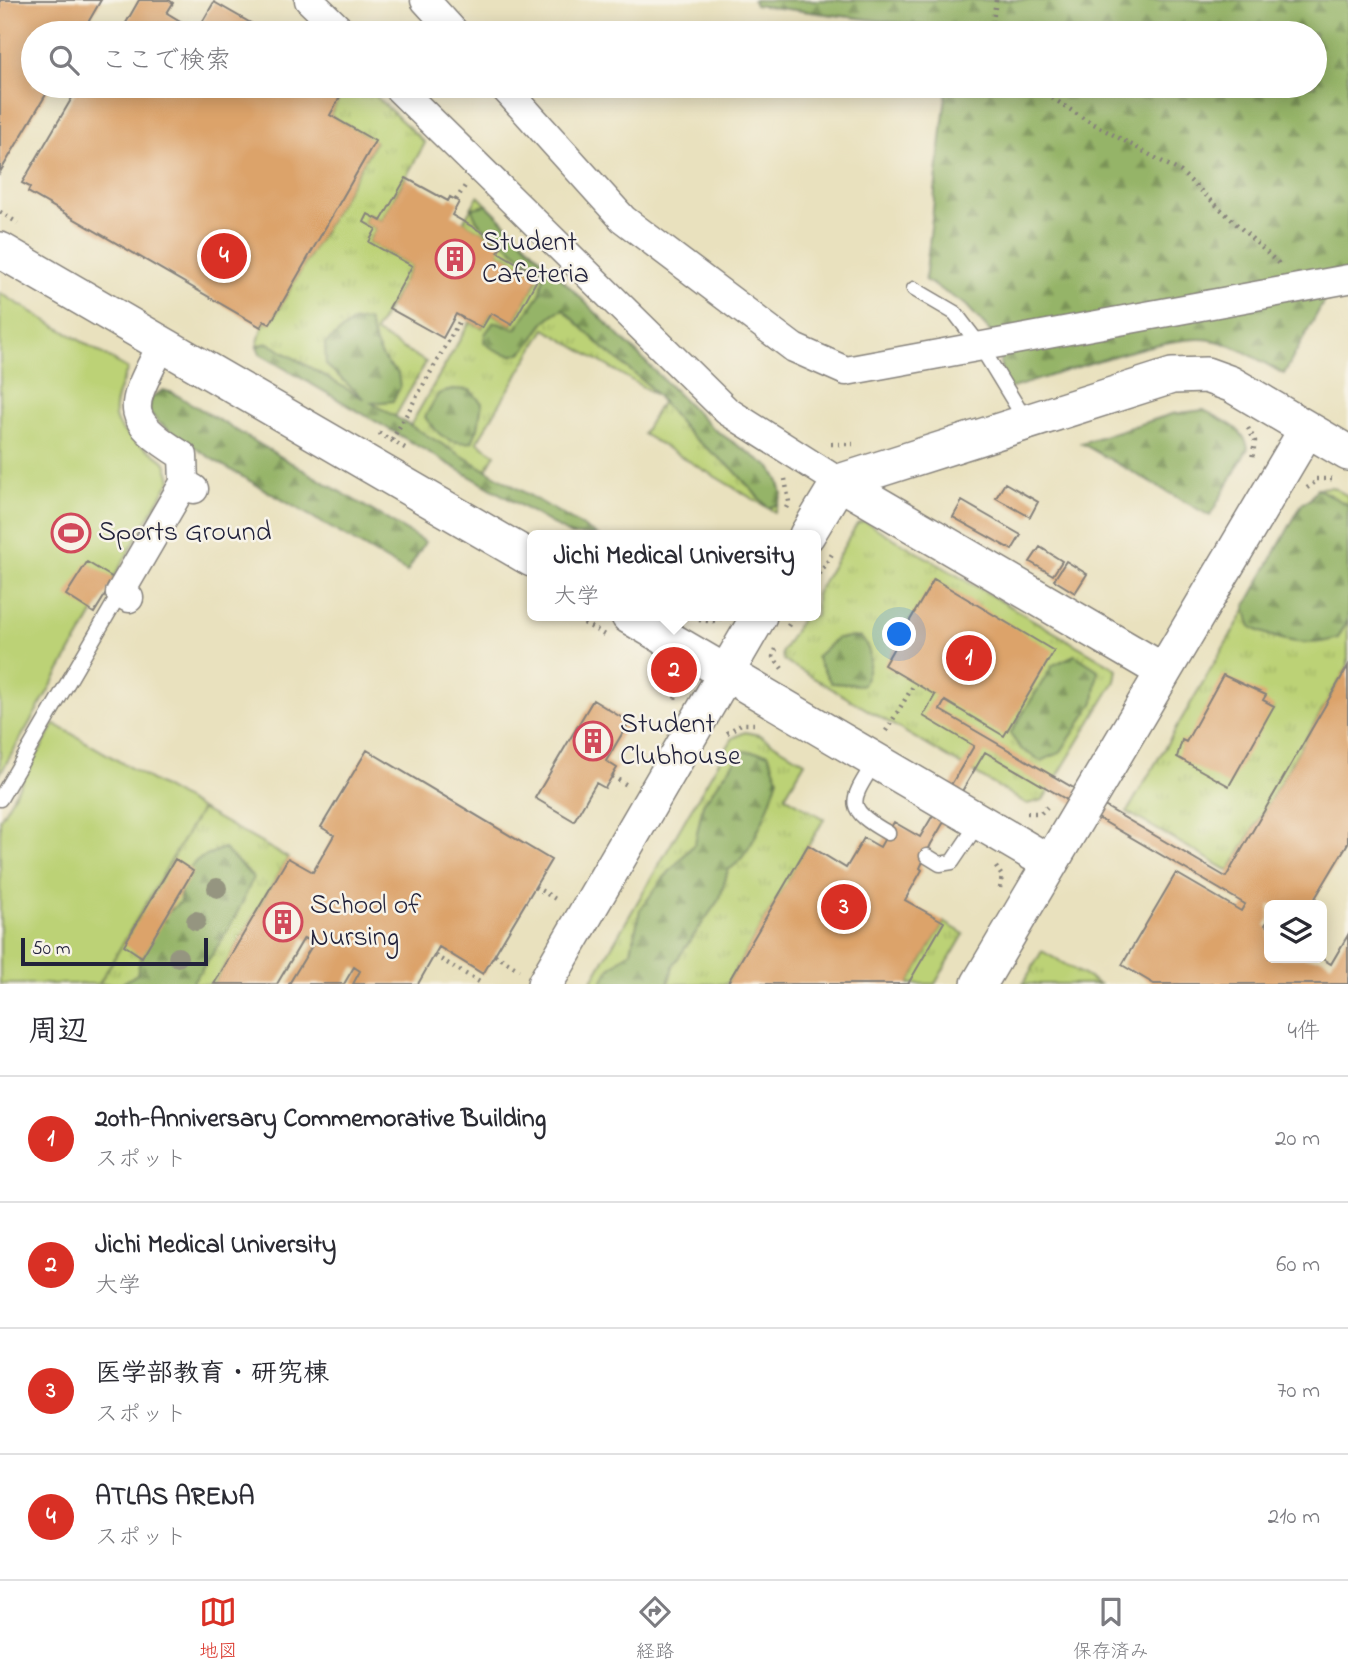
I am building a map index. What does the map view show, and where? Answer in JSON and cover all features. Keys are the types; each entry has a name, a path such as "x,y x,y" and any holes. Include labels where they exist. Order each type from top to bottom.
{"street":[{"path":"309,0 331,21"},
{"path":"425,0 444,21"},
{"path":"408,98 727,411 839,482 1163,671"},
{"path":"514,98 623,219 794,348 846,371 1348,279"},
{"path":"0,250 527,556"},
{"path":"125,596 189,486 183,456 151,436 139,423 135,406 162,344"},
{"path":"839,482 1172,376 1206,375 1231,384 1348,453"},
{"path":"979,984 1307,429"},
{"path":"821,541 839,482"},
{"path":"526,972 726,672 769,628"},
{"path":"622,629 887,743 980,820 1050,863"}],"lane":[{"path":"914,289 955,313 981,347 1026,421"},
{"path":"0,799 125,596"},
{"path":"887,743 855,796 856,810 862,818 888,833"},
{"path":"927,856 940,864 952,862 980,820"}],"path":[{"path":"993,21 996,0"},
{"path":"1053,98 1081,117 1181,172 1279,263 1281,292"},
{"path":"392,440 462,317"},
{"path":"1236,421 1247,427 1255,441 1253,457 1246,469"},
{"path":"591,621 622,629"},
{"path":"769,628 773,657 783,671 795,678"},
{"path":"671,675 677,687 675,702"},
{"path":"887,743 915,683"},
{"path":"720,745 727,733 741,724 756,724"},
{"path":"875,725 887,743"},
{"path":"620,796 634,773"},
{"path":"612,776 627,785"},
{"path":"1017,808 1029,814 1041,813 1052,804"},
{"path":"993,863 1002,876 999,894"},
{"path":"535,887 559,901"},
{"path":"552,912 565,889"},
{"path":"495,955 526,972"},
{"path":"435,956 483,984"}],"green space":[{"path":"753,0 1348,0 1348,294 1324,301 1284,374 1230,345 1192,339 1139,349 1005,390 996,338 966,305 925,280 946,98 1327,98 1327,21 882,21 755,5"},
{"path":"339,98 378,98 425,143 381,221 368,214 364,222 376,229 369,242 412,266 375,332 426,362 395,417 268,343 257,346 264,321 270,324 375,142 330,115"},
{"path":"478,196 712,428 771,468 782,494 775,512 643,434 663,399 545,329 477,442 495,454 486,470 410,426 470,322 482,328 491,313 512,325 539,276 498,252 502,243 463,222"},
{"path":"487,205 712,428 771,468 782,494 778,504 768,508 733,469 690,435 648,385 603,348 563,309 551,316 522,352 513,355 484,343 485,334 494,322 516,329 540,294 544,276 477,221 472,208"},
{"name":"Sports Ground","path":"0,293 128,369 119,390 115,418 127,435 166,463 171,479 0,774"},
{"path":"368,320 382,356 398,373 400,387 393,401 372,403 588,530 562,530 260,354 257,346 268,343 364,399 326,365 325,344 352,322"},
{"path":"453,389 470,390 482,403 478,428 472,442 457,442 444,437 425,417 438,394"},
{"path":"163,390 173,393 425,542 407,572 212,459 159,423 149,412 151,398"},
{"path":"1204,410 1237,429 1248,448 1210,516 1081,443 1172,414"},
{"path":"1332,487 1348,496 1348,666 1229,871 1127,812 1317,488"},
{"path":"1317,488 1348,505 1348,620 1338,638 1293,642 1251,627 1245,607 1303,502 1311,499"},
{"path":"864,521 1117,669 1115,681 1043,800 1027,804 783,660 782,652 800,621 821,621 821,585 857,524"},
{"path":"860,637 869,654 868,673 863,685 831,683 816,657 837,638"},
{"path":"1075,655 1098,670 1094,702 1060,753 1041,761 1021,749 1010,734 1053,665"},
{"path":"55,724 201,809 99,984 0,984 0,819"},
{"path":"745,732 759,735 805,762 785,796 824,819 727,984 590,984 726,749 733,738"},
{"path":"742,751 768,753 778,778 752,842 745,854 728,870 720,898 674,964 668,984 601,984 609,969 631,951 640,910 695,843 703,804"},
{"path":"201,809 288,858 214,984 99,984"},
{"path":"223,848 253,877 226,933 191,984 121,984 137,974 147,931 180,902 181,877 197,860"},
{"path":"944,922 964,934 935,984 908,984"},
{"path":"1042,951 1099,984 1023,984"}],"building":[{"path":"0,0 101,0 89,21 21,21 21,98 44,98 0,172"},
{"path":"139,0 169,0 173,3 167,13 180,21 127,21"},
{"path":"214,2 247,21 203,21"},
{"path":"72,98 339,98 330,115 375,141 270,324 264,321 261,327 28,192 30,187 22,183"},
{"name":"Student Cafeteria","path":"406,178 448,201 450,197 459,202 452,215 503,244 498,252 539,276 512,325 491,313 482,328 456,314 443,338 389,308 412,266 369,242 376,229 364,222 368,214 381,221"},
{"path":"1005,483 1038,502 1030,517 996,498"},
{"path":"962,501 1021,535 1012,550 953,517"},
{"path":"1040,547 1062,561 1053,575 1030,562"},
{"path":"1066,561 1087,574 1075,593 1054,580"},
{"path":"87,562 115,579 94,613 66,595"},
{"path":"934,579 1054,651 1004,736 945,701 940,710 1226,877 1348,666 1348,843 1314,900 1264,900 1264,963 1327,962 1331,964 1348,935 1348,984 1154,984 1122,965 1176,873 1241,911 1245,904 985,752 931,844 920,868 922,870 905,900 944,922 908,984 727,984 808,845 846,868 864,838 880,847 894,822 920,837 974,746 923,716 935,695 884,665"},
{"path":"1223,675 1266,695 1263,700 1274,706 1229,786 1177,757 1182,740 1186,742"},
{"name":"Student Clubhouse","path":"593,700 629,722 606,761 617,768 605,788 596,783 574,821 535,798"},
{"path":"367,750 551,860 483,974 439,947 418,984 353,984 360,971 354,967 344,984 289,984 313,944 304,938 277,984 214,984 288,858 313,872 334,835 321,827"},
{"path":"175,859 193,871 142,957 124,945"}],"place":[{"name":"ATLAS ARENA","path":"224,256"},
{"name":"Student Cafeteria","path":"455,259"},
{"name":"Sports Ground","path":"71,533"},
{"name":"20th-Anniversary Commemorative Building","path":"969,658"},
{"name":"Jichi Medical University","path":"674,670"},
{"name":"Student Clubhouse","path":"593,741"},
{"name":"医学部教育・研究棟","path":"844,907"},
{"name":"School of Nursing","path":"283,922"}]}
